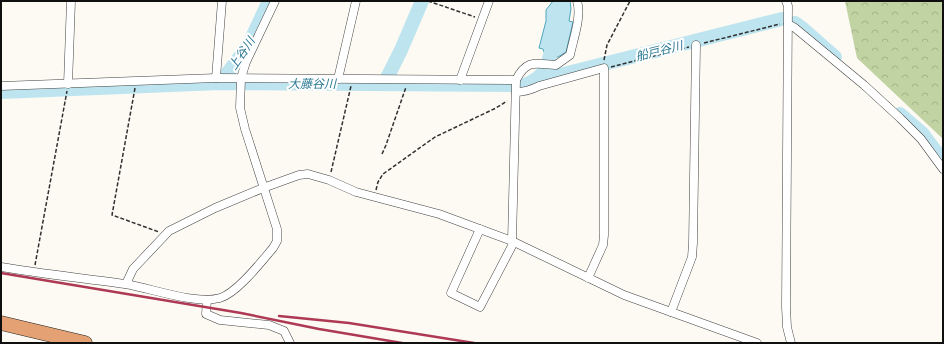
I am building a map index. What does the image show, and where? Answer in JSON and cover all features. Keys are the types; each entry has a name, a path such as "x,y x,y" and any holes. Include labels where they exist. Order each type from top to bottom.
{"highway":[{"path":"1,323 85,343"}],"street":[{"path":"67,88 71,1"},
{"path":"222,1 222,78"},
{"path":"1,267 126,284 185,297 207,300 220,298 231,293 273,248 277,241 277,229 263,188 240,108 241,81 246,62 275,1"},
{"path":"338,79 356,1"},
{"path":"460,80 489,1"},
{"path":"480,229 451,293 480,307 513,241 516,85 519,73 530,64 556,65 570,55 578,15 579,6 577,1"},
{"path":"786,1 788,6 786,307 787,328 791,343"},
{"path":"788,24 795,28 864,85 900,118 921,139 943,169"},
{"path":"671,312 688,269 693,250 696,45"},
{"path":"1,86 67,88 222,78 241,81 338,79 460,80 516,85 524,92 604,68 604,235 603,245 588,278"},
{"path":"126,284 133,269 169,231 215,208 263,188 299,175 308,174 329,180 374,198 439,214 513,241 624,295 757,343"},
{"path":"207,300 206,314 220,320 268,325 284,331 290,343"}],"path":[{"path":"428,1 482,19"},
{"path":"604,62 607,45 630,1"},
{"path":"374,198 378,182 383,174 435,137 506,102 516,85"},
{"path":"329,180 351,86"},
{"path":"382,154 406,87"},
{"path":"34,272 67,88"},
{"path":"135,89 112,216 166,234"}],"green space":[{"path":"845,1 943,1 943,139 857,58"}],"water":[{"path":"553,1 570,1 571,9 569,21 573,22 566,52 558,57 545,55 543,49 539,48 546,21 546,10"}],"waterway":[{"name":"上谷川","path":"220,83 248,46 269,1"},
{"name":"上谷川","path":"384,84 401,50 422,1"},
{"name":"大藤谷川","path":"1,92 220,83 524,85 537,78 547,68 563,1"},
{"name":"船戸谷川","path":"536,81 782,19"},
{"name":"船戸谷川","path":"795,23 835,57"},
{"name":"船戸谷川","path":"900,114 922,133 943,161"}],"railway":[{"path":"1,273 241,313 319,329 402,343"},
{"path":"279,316 349,323 474,343"}]}
